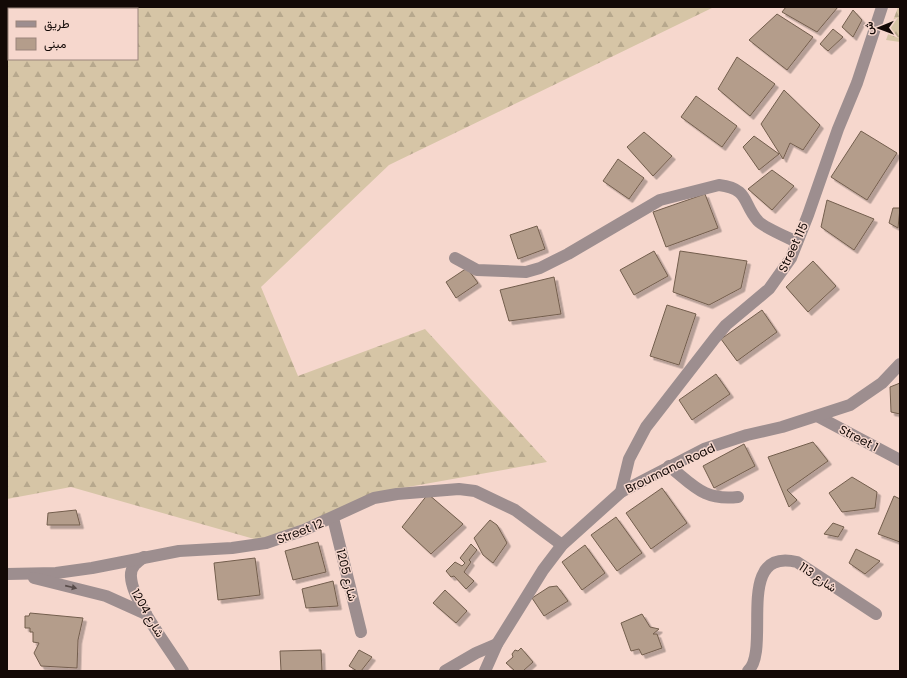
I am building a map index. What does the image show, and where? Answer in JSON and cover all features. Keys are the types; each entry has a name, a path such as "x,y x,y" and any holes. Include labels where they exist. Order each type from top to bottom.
{"street":[{"name":"Street 115","path":"621,492 629,459 646,427 690,368 726,325 772,285 790,258 838,129 857,84 882,7"},
{"path":"455,258 477,270 526,272 540,268 568,254 660,200 718,185 726,186 742,193 758,222 797,242"},
{"name":"Broumana Road","path":"485,671 497,644 543,570 562,545 621,492 704,449 850,405 877,386 900,364"},
{"name":"Street 1","path":"817,416 900,460"},
{"path":"669,466 707,495 721,499 738,497"},
{"name":"Street 12","path":"20,575 92,568 179,551 232,548 266,543 281,540 333,518 374,498 398,494 459,489 474,491 515,510 562,545"},
{"name":"شارع 1205","path":"333,518 361,632"},
{"name":"شارع 1204","path":"145,557 133,567 130,576 132,586 146,614 183,671"},
{"name":"شارع 113","path":"753,670 759,586 763,573 768,567 775,563 788,560 798,562 876,614"},
{"name":"Street 12","path":"7,574 20,575 106,596 146,614"},
{"path":"445,671 476,653 497,644"}],"green space":[{"path":"7,7 714,7 389,165 261,287 298,376 425,329 547,462 380,492 261,541 71,487 7,499"},
{"path":"898,7 900,7 900,42 886,40"}],"building":[{"path":"786,7 838,7 817,32 782,12"},
{"path":"853,10 862,20 853,37 842,27"},
{"path":"777,14 813,37 787,70 749,40"},
{"path":"833,29 843,37 828,51 820,44"},
{"path":"737,57 775,84 750,116 718,89"},
{"path":"784,90 820,125 803,150 790,143 783,159 761,124"},
{"path":"696,96 737,126 722,147 681,117"},
{"path":"861,131 897,153 867,200 831,177"},
{"path":"644,132 672,156 653,176 627,147"},
{"path":"754,136 779,154 759,170 743,147"},
{"path":"618,159 644,178 629,199 603,181"},
{"path":"772,170 794,186 772,210 748,189"},
{"path":"705,194 718,228 666,247 653,212"},
{"path":"827,200 874,219 854,250 821,227"},
{"path":"893,208 900,208 898,228 889,223"},
{"path":"537,226 545,249 518,259 510,235"},
{"path":"654,251 668,276 634,295 620,270"},
{"path":"680,251 747,261 741,288 709,305 673,292"},
{"path":"813,261 836,286 808,312 786,287"},
{"path":"467,268 478,283 456,298 446,282"},
{"path":"554,277 561,314 509,321 500,290"},
{"path":"667,305 696,314 679,365 650,356"},
{"path":"762,310 777,332 737,361 721,339"},
{"path":"716,374 730,394 692,420 679,400"},
{"path":"900,383 900,414 891,412 890,387"},
{"path":"813,442 828,461 787,490 797,500 789,507 768,457"},
{"path":"744,444 755,466 714,488 703,466"},
{"path":"852,477 877,492 875,508 842,512 829,493"},
{"path":"662,488 687,523 651,549 626,513"},
{"path":"428,494 463,524 431,554 402,527"},
{"path":"894,496 900,499 900,542 878,534"},
{"path":"76,510 80,525 47,525 48,513"},
{"path":"616,517 642,553 617,571 591,535"},
{"path":"490,520 497,525 507,543 493,563 483,555 474,538"},
{"path":"833,523 844,527 838,537 824,534"},
{"path":"318,542 326,572 293,580 285,551"},
{"path":"471,544 477,550 469,560 471,562 464,572 474,581 466,589 454,576 451,577 446,571 455,562 462,566 465,563 460,558"},
{"path":"585,545 605,573 582,590 562,562"},
{"path":"856,549 880,561 865,574 849,563"},
{"path":"255,558 260,595 218,600 214,563"},
{"path":"333,581 338,606 306,608 302,589"},
{"path":"557,586 568,601 544,616 532,598 549,587"},
{"path":"445,590 467,611 456,623 433,603"},
{"path":"30,613 83,618 78,640 77,668 41,666 34,653 39,643 33,642 33,632 30,632 30,628 25,628 25,616 29,616"},
{"path":"642,614 650,627 659,629 653,634 657,634 662,648 642,655 639,649 631,651 621,623"},
{"path":"521,648 533,662 523,671 515,671 506,663 513,657 512,654 515,650 518,651"},
{"path":"321,650 322,671 281,671 280,651"},
{"path":"359,650 372,657 361,671 357,671 349,666"}]}
